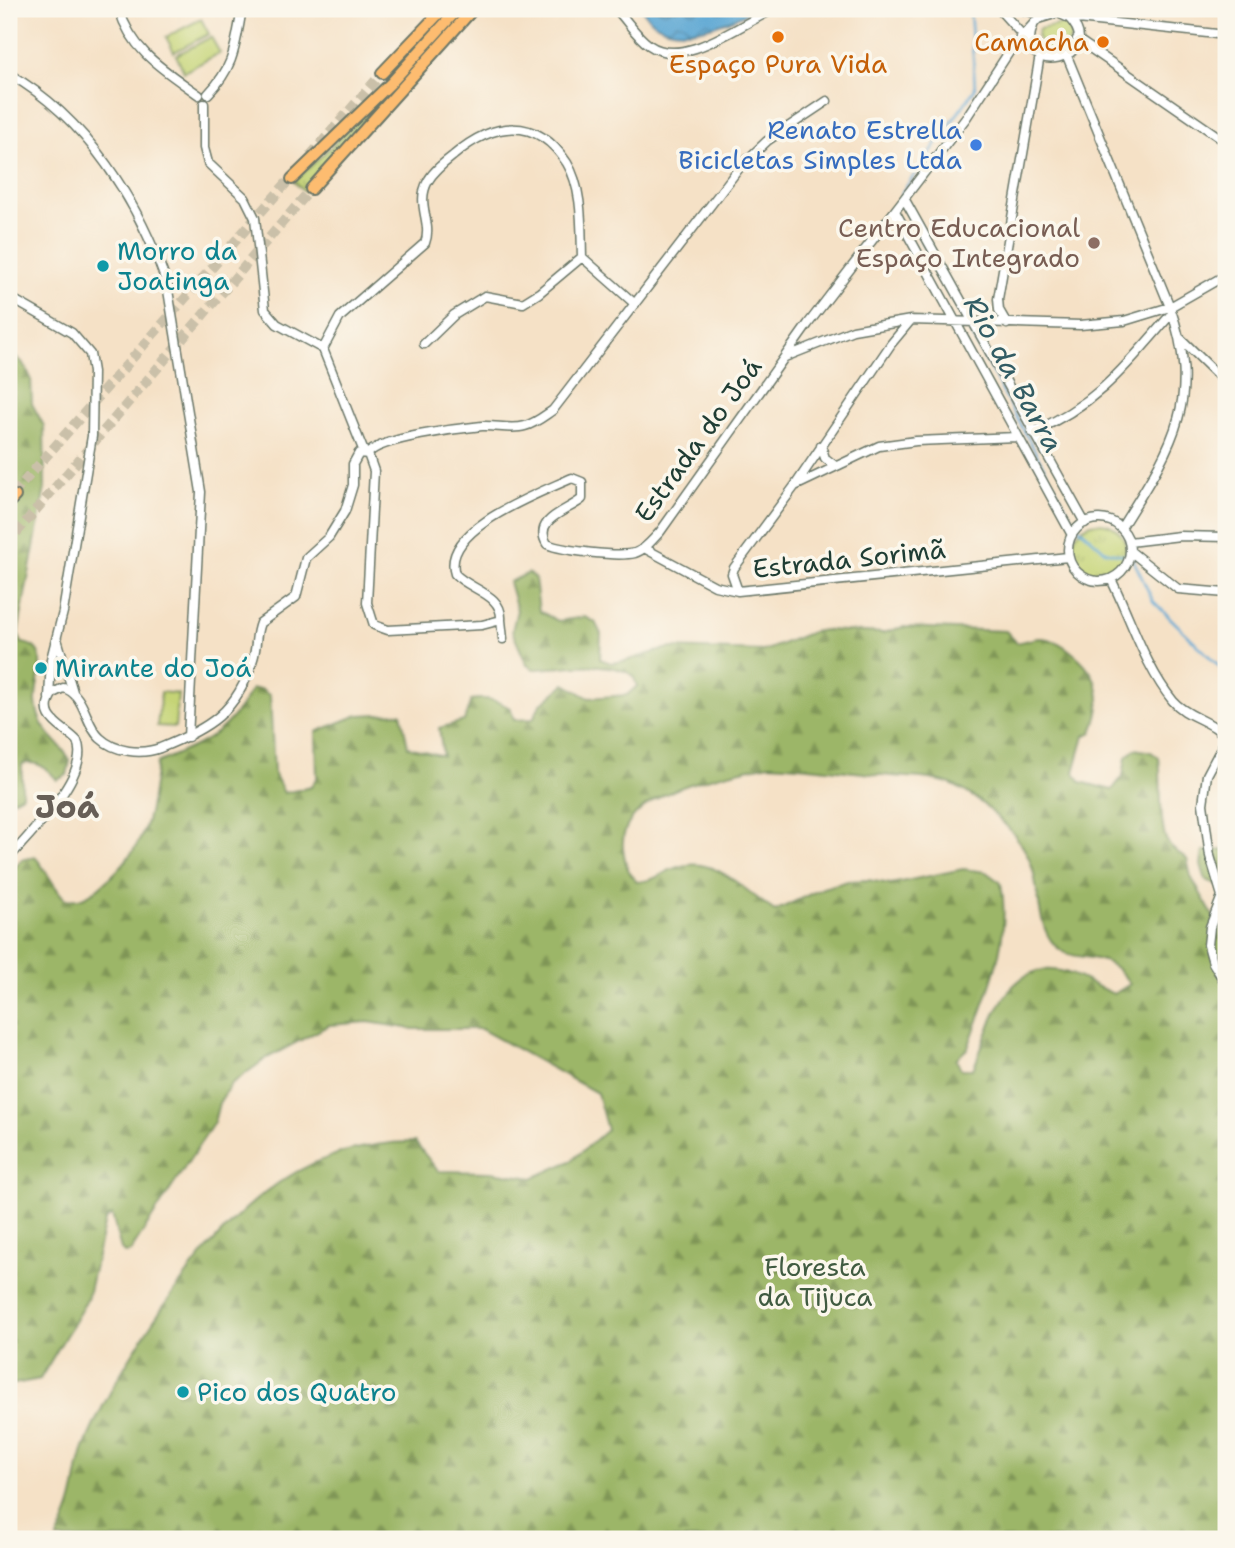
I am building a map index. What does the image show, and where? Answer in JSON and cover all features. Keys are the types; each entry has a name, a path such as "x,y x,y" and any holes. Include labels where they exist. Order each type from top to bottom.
{"highway":[{"path":"382,74 443,9"},
{"path":"292,179 391,83 458,9"},
{"path":"311,189 473,9"},
{"path":"395,94 481,9"}],"street":[{"path":"119,9 125,29 137,47 203,94"},
{"path":"242,9 233,62 225,76 198,100 204,104 204,148 208,163 245,198 255,218 265,310 277,324 323,349 374,471 367,603 374,625 388,630 482,625 501,620 503,639"},
{"path":"616,9 650,46 676,53 705,44 775,9"},
{"path":"998,9 1004,9"},
{"path":"998,9 1040,55 1054,60 1067,56 1077,39 1076,27 1069,18"},
{"path":"1009,20 1017,9 1042,15 1058,13 1069,18 1226,35"},
{"path":"1031,44 1030,33 1034,23 1042,15"},
{"name":"Estrada do Joá","path":"501,620 499,606 492,598 455,574 453,556 459,543 520,502 572,478 579,479 584,487 582,499 547,522 543,530 547,544 568,550 623,553 634,553 644,548 660,532 808,324 905,201 1022,35 1034,23"},
{"path":"1077,39 1226,142"},
{"path":"1007,324 999,310 998,299 1040,55"},
{"path":"1067,56 1181,339 1185,390 1174,434 1160,467 1121,528"},
{"path":"9,74 80,128 94,145 156,253 167,284 201,492 188,737"},
{"path":"57,639 73,692 95,734 116,748 145,751 188,737 221,717 253,660 260,622 296,597 306,558 329,537 345,512 353,485 355,457 388,442 484,426 524,426 539,420 566,397 740,167 767,141 827,101"},
{"path":"323,349 340,317 425,243 428,235 423,212 423,193 429,179 475,137 488,131 511,129 534,132 553,145 568,164 576,186 582,257 635,304"},
{"path":"905,201 1017,437 1073,533"},
{"path":"896,212 1032,432 1084,523"},
{"path":"424,344 462,308 489,295 523,303 582,257"},
{"path":"1032,432 1076,410 1101,393 1171,310 1226,275"},
{"path":"9,297 72,333 90,354 93,372 92,436 57,639 51,659 47,708 50,719 76,741 79,759 58,800 9,858"},
{"path":"784,358 820,342 868,326 911,320 1080,325 1124,321 1171,310"},
{"path":"738,591 732,574 734,568 794,487 891,344 911,320"},
{"path":"808,324 807,336 820,342"},
{"path":"1181,339 1226,383"},
{"path":"794,487 862,452 895,443 1017,437"},
{"path":"821,446 825,458 834,465"},
{"path":"1100,519 1121,528 1129,551 1125,568 1111,579 1100,582 1080,575 1069,557 1073,533 1084,523 1100,519"},
{"path":"1129,551 1180,536 1226,537"},
{"name":"Estrada Sorimã","path":"644,548 715,586 738,591 1069,557"},
{"path":"1129,551 1178,589 1226,593"},
{"path":"1111,579 1155,672 1174,702 1188,714 1222,733 1226,739 1207,775 1203,804 1210,856 1222,897 1210,927 1209,945 1213,963 1226,984"},
{"path":"49,698 60,688 73,692"}],"green space":[{"path":"201,19 209,34 174,52 166,37"},
{"path":"1068,23 1072,36 1066,48 1054,52 1043,48 1037,36 1039,29"},
{"path":"211,37 220,53 184,72 176,55"},
{"path":"371,109 374,111 304,191 294,182"},
{"path":"9,352 22,362 31,378 32,404 44,426 45,488 18,633 22,643 32,646 40,658 36,702 41,721 70,761 67,775 57,780 42,766 22,764 22,795 9,802 9,514 17,496 14,485 9,481"},
{"path":"1099,523 1118,531 1126,550 1118,569 1099,577 1080,569 1072,550 1080,531"},
{"name":"Floresta da Tijuca","path":"529,573 535,579 539,611 558,621 585,617 595,622 601,634 600,659 611,663 669,648 764,651 812,632 825,630 883,633 903,627 1006,631 1017,643 1039,638 1049,639 1083,662 1098,690 1096,721 1092,732 1084,736 1074,772 1081,782 1112,790 1123,776 1126,757 1135,749 1151,752 1159,758 1162,817 1166,838 1171,847 1187,859 1191,877 1219,926 1226,931 1226,1539 57,1539 71,1505 84,1448 124,1367 178,1286 204,1253 231,1222 261,1196 294,1173 330,1156 370,1146 415,1142 438,1171 491,1172 533,1178 571,1161 607,1130 597,1093 481,1029 413,1029 368,1022 329,1025 267,1058 231,1084 219,1103 214,1122 130,1252 124,1253 121,1249 112,1215 105,1220 87,1300 40,1379 9,1385 9,875 21,860 35,857 66,899 82,898 96,890 119,869 138,843 152,800 157,763 212,736 232,718 252,689 261,689 270,696 274,773 284,793 311,787 317,777 316,732 358,715 401,713 408,747 443,756 439,728 464,721 471,700 487,699 500,703 510,708 514,720 533,719 540,705 565,684 589,698 627,695 637,686 633,675 610,667 534,669 527,665 512,631 517,610 509,582","holes":["770,764 932,779 964,791 1005,825 1027,854 1044,925 1054,944 1071,955 1110,964 1120,971 1130,984 1114,994 1061,971 1036,972 1021,979 1009,990 1000,1005 973,1069 961,1069 956,1059 968,1048 983,1007 996,967 1003,926 1001,883 986,872 963,869 891,884 868,880 848,881 823,888 775,911 730,877 705,866 692,864 678,867 656,878 637,882 627,866 623,848 626,829 638,812 657,799 705,779"]},
{"path":"161,692 178,694 175,727 157,726"},
{"path":"1226,850 1226,888 1206,880 1201,865 1203,851"}],"water":[{"path":"642,9 755,9 711,27 679,31 652,21"}],"waterway":[{"name":"Rio da Barra","path":"901,198 901,194 975,89 970,9"},
{"name":"Rio da Barra","path":"902,204 963,319"},
{"name":"Rio da Barra","path":"966,325 1075,524 1105,551 1132,557 1153,601 1226,673"}],"tunnel":[{"path":"310,156 382,73"},
{"path":"13,494 297,171"},
{"path":"9,547 17,532 311,189"}],"place":[{"name":"Espaço Pura Vida","path":"778,37"},
{"name":"Camacha","path":"1103,42"},
{"name":"Renato Estrella Bicicletas Simples Ltda","path":"976,145"},
{"name":"Centro Educacional Espaço Integrado","path":"1094,243"},
{"name":"Morro da Joatinga","path":"103,266"},
{"name":"Mirante do Joá","path":"41,668"},
{"name":"Pico dos Quatro","path":"183,1392"}],"district":[{"name":"Joá","path":"67,806"}]}
